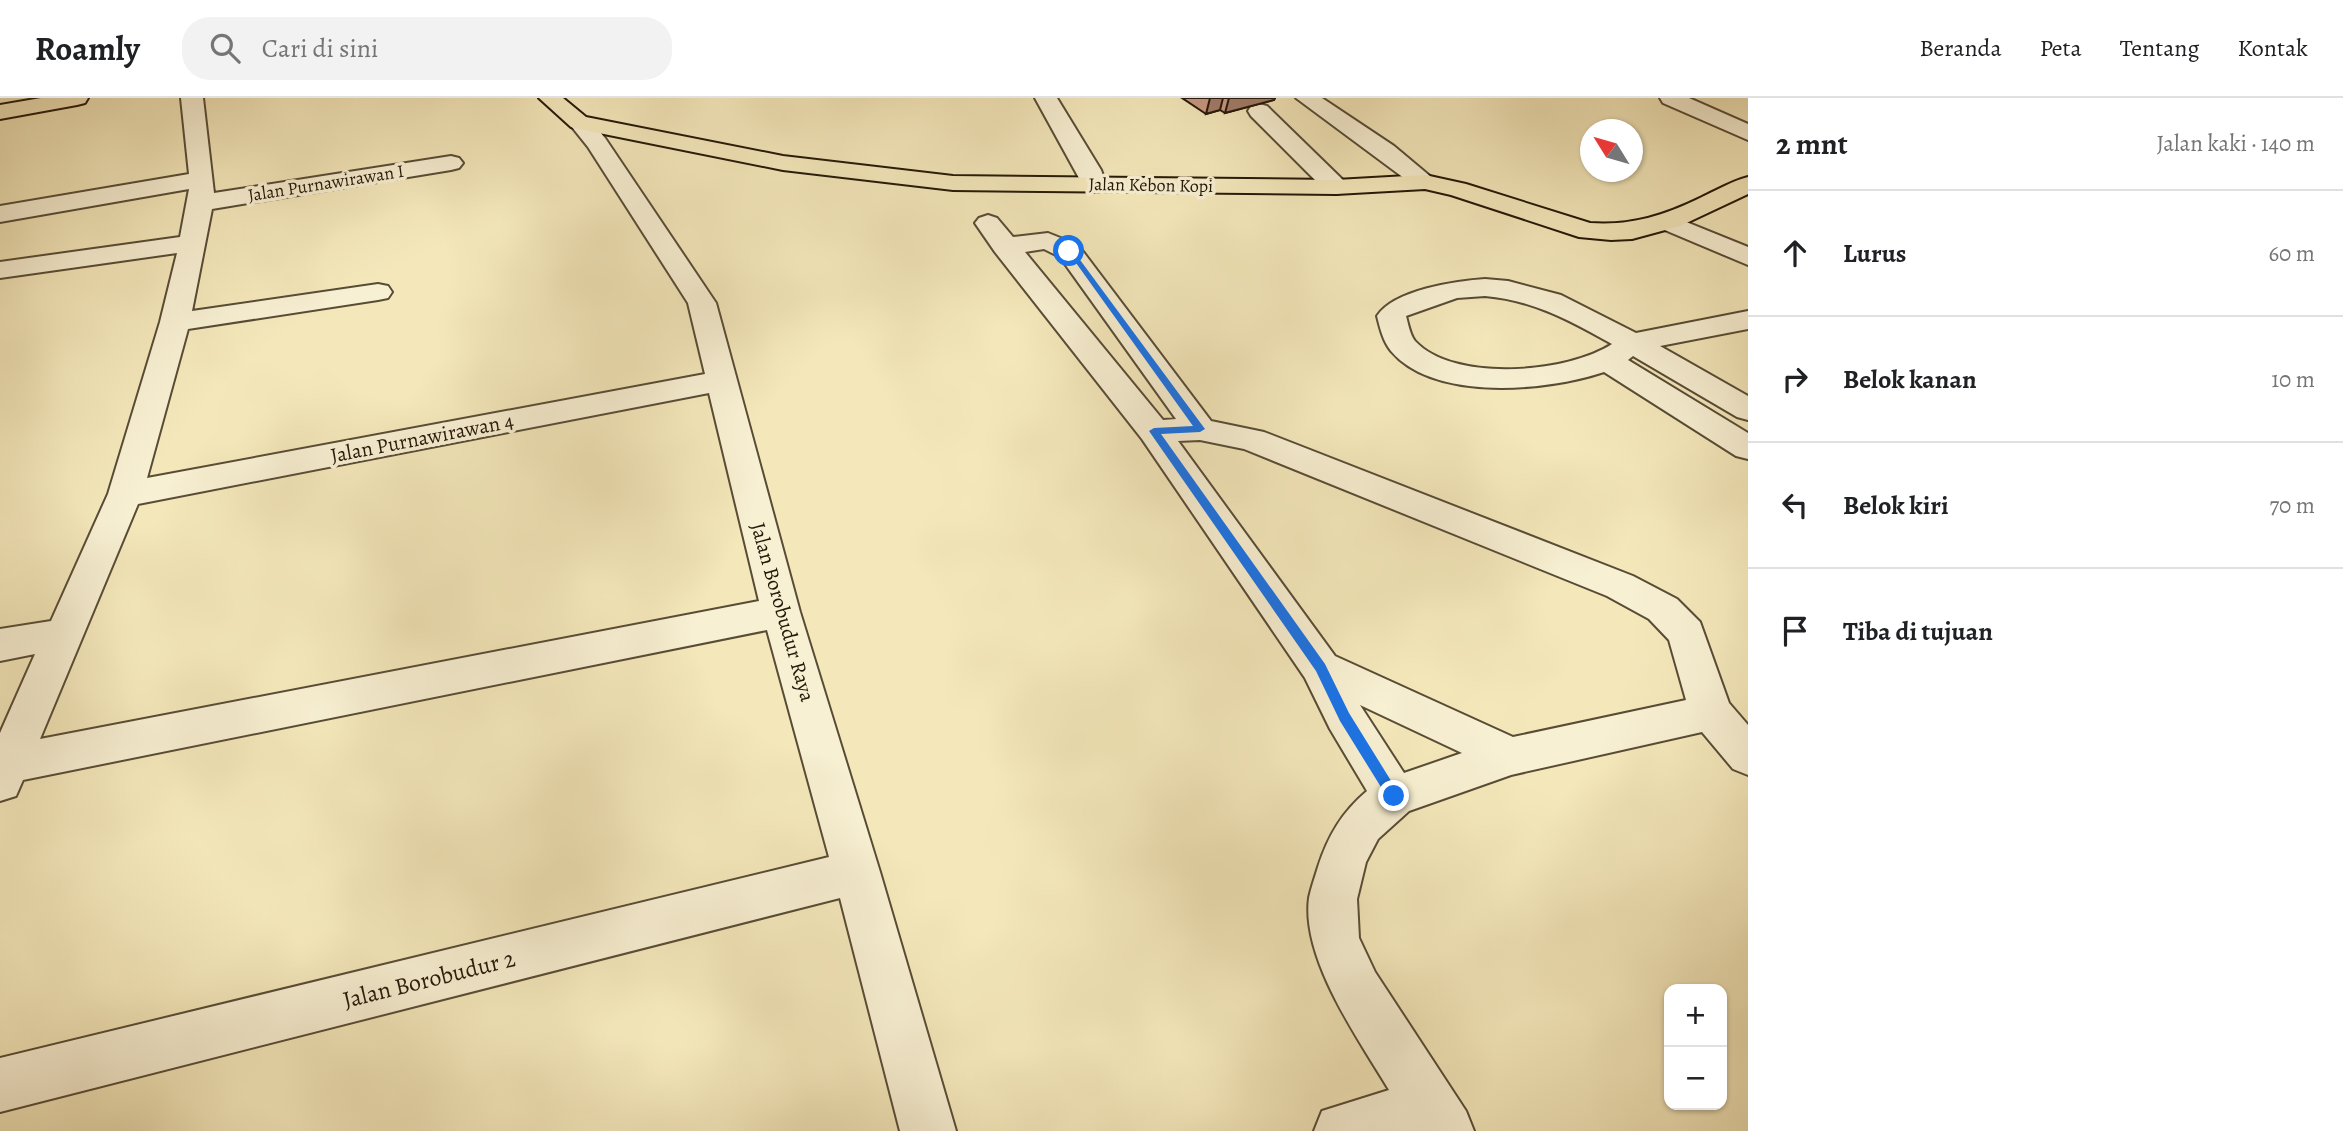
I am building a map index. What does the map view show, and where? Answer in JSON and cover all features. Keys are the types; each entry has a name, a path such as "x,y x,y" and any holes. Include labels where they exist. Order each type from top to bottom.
{"main road":[{"name":"Jalan Kebon Kopi","path":"550,98 579,122 770,161 850,172 953,183 1336,187 1425,182 1457,189 1588,232 1610,234 1638,232 1669,223 1748,184"},
{"path":"0,112 64,99"}],"street":[{"path":"2,772 125,494 175,322 193,243 201,191 192,98"},
{"path":"1046,98 1089,170 1094,184"},
{"path":"1307,98 1386,151 1425,182"},
{"path":"1671,98 1748,133"},
{"path":"1259,111 1336,187"},
{"name":"Jalan Borobudur Raya","path":"579,122 597,143 702,303 781,612 857,872 928,1131"},
{"name":"Jalan Purnawirawan I","path":"0,214 451,163"},
{"path":"1669,223 1748,257"},
{"path":"1200,429 1069,251 1048,241 996,234 1154,431 1321,668 1345,717 1394,796"},
{"path":"0,270 193,243"},
{"path":"1748,320 1620,352 1546,377 1499,377 1461,373 1426,364 1401,345 1391,316 1396,310 1461,289 1496,287 1520,291 1565,306 1620,352 1748,448"},
{"path":"175,322 378,292"},
{"path":"1065,321 1116,314"},
{"path":"1620,352 1748,410"},
{"name":"Jalan Purnawirawan 4","path":"125,494 720,381"},
{"path":"1154,431 1200,429 1243,438 1290,454 1620,586 1662,609 1686,633 1711,712 1748,756"},
{"path":"2,772 781,612"},
{"path":"0,645 63,634"},
{"path":"1321,668 1511,756"},
{"path":"1342,1131 1437,1118 1357,990 1335,940 1333,899 1344,859 1362,824 1394,796 1511,756 1711,712"},
{"name":"Jalan Borobudur 2","path":"0,1085 857,872"}],"route":[{"path":"1069,251 1200,429 1154,431 1321,668 1345,717 1394,796"}]}
